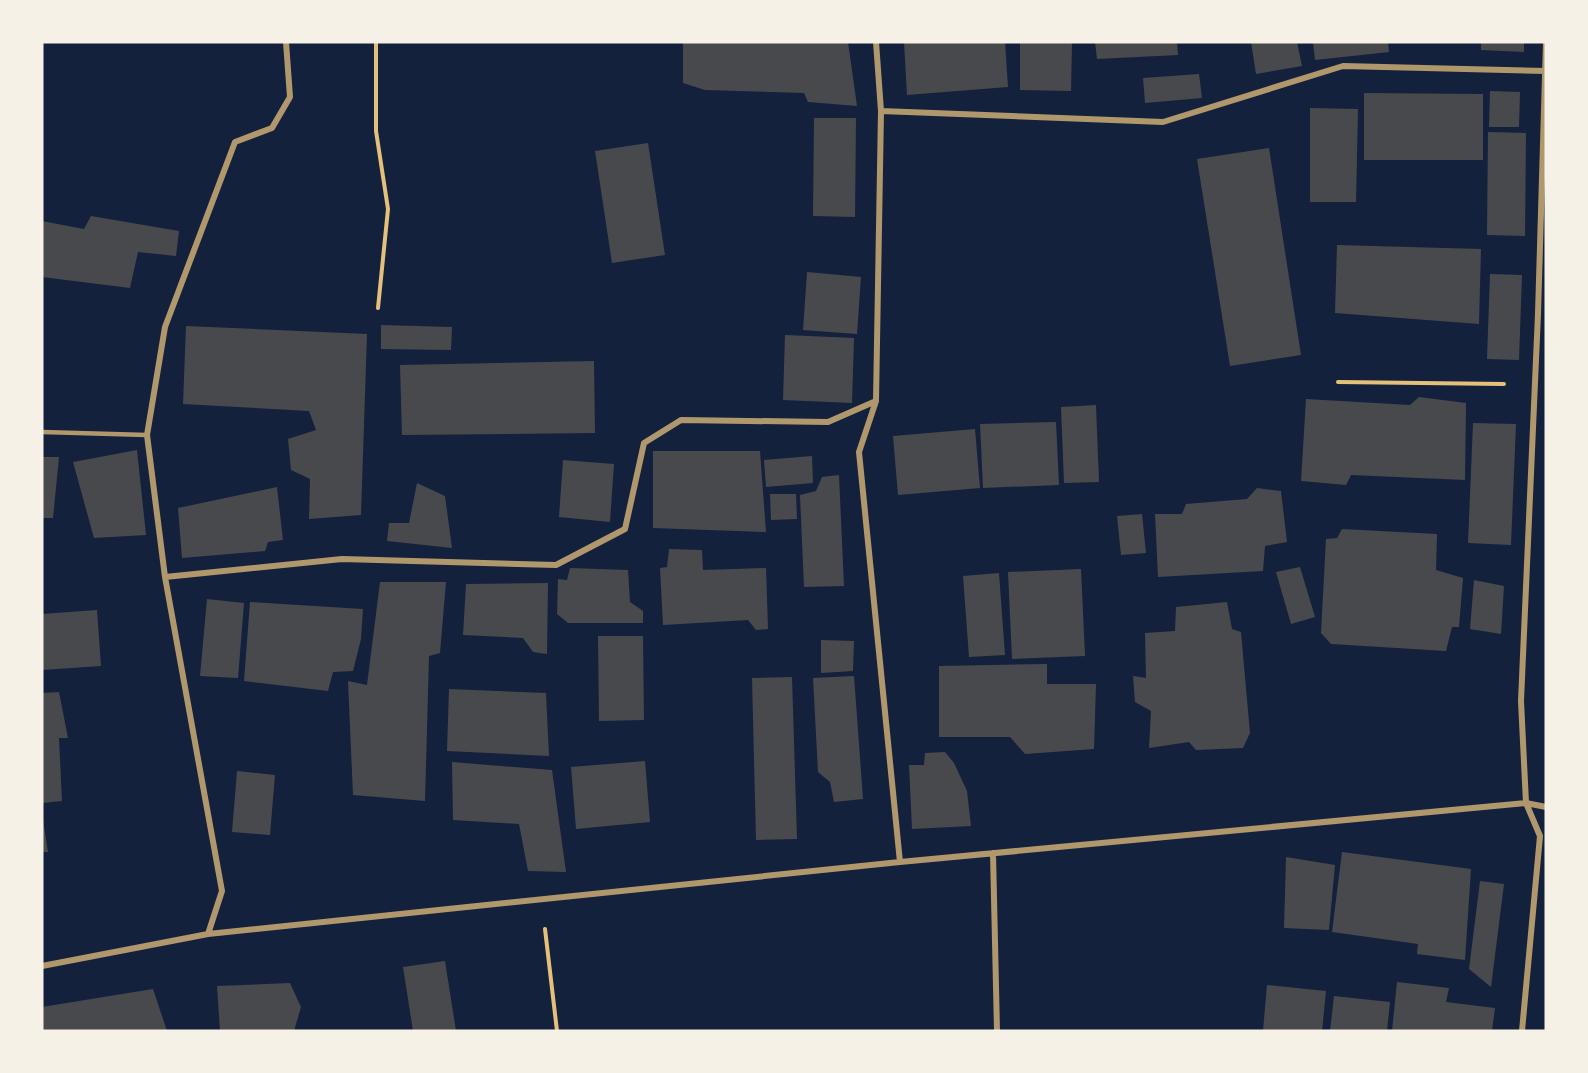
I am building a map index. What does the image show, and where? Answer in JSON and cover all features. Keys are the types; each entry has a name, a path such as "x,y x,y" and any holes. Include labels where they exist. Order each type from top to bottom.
{"street":[{"path":"208,934 222,891 165,577 147,435 165,327 235,142 272,128 290,97 286,42"},
{"path":"876,42 881,111 876,401 859,452 900,861"},
{"path":"1522,1031 1540,836 1526,803 1521,701 1538,314 1546,42"},
{"path":"881,111 1163,122 1342,66 1545,71"},
{"path":"1538,314 1546,314"},
{"path":"165,577 342,559 556,565 624,529 644,443 681,420 828,422 876,401"},
{"path":"42,966 208,934 900,861 1526,803 1546,807"},
{"path":"993,853 997,1031"}],"lane":[{"path":"42,432 147,435"}],"path":[{"path":"376,42 376,131 388,209 378,308"},
{"path":"1338,382 1535,384"},
{"path":"542,899 557,1031"}],"building":[{"path":"683,42 848,42 857,106 808,102 804,93 705,90 683,83"},
{"path":"904,42 1005,42 1008,87 907,95"},
{"path":"1020,42 1072,42 1071,91 1020,90"},
{"path":"1095,42 1177,42 1178,55 1097,59"},
{"path":"1251,42 1297,42 1302,66 1256,74"},
{"path":"1313,42 1388,42 1389,52 1315,60"},
{"path":"1481,42 1524,42 1524,52 1481,50"},
{"path":"1199,74 1202,98 1145,103 1143,78"},
{"path":"1490,91 1520,92 1519,127 1489,127"},
{"path":"1364,93 1483,94 1483,160 1364,160"},
{"path":"1310,108 1358,109 1356,202 1310,202"},
{"path":"814,118 856,118 855,217 813,216"},
{"path":"1488,132 1526,133 1525,236 1487,235"},
{"path":"648,143 665,255 612,263 595,151"},
{"path":"1269,148 1301,355 1230,366 1197,159"},
{"path":"91,216 179,231 176,256 138,252 130,288 42,277 42,221 84,229"},
{"path":"1337,245 1481,249 1479,324 1335,313"},
{"path":"807,272 861,277 857,334 803,330"},
{"path":"1490,274 1522,275 1519,360 1487,359"},
{"path":"381,325 452,327 451,350 381,349"},
{"path":"186,326 367,334 361,515 309,519 310,479 291,470 288,439 316,430 309,411 183,404"},
{"path":"785,335 854,338 852,403 783,400"},
{"path":"594,361 595,433 402,435 400,365"},
{"path":"1419,397 1466,403 1465,480 1351,475 1346,485 1301,481 1306,399 1410,405"},
{"path":"1096,405 1099,482 1064,483 1061,407"},
{"path":"1056,422 1059,485 983,488 980,424"},
{"path":"1473,423 1516,424 1511,545 1468,543"},
{"path":"975,429 980,488 898,495 893,436"},
{"path":"137,450 146,535 94,538 73,462"},
{"path":"653,451 760,451 766,532 653,528"},
{"path":"812,456 813,483 766,487 764,460"},
{"path":"42,457 59,457 53,518 42,518"},
{"path":"563,460 614,464 610,522 559,517"},
{"path":"839,475 844,586 804,587 800,495 816,491 822,477"},
{"path":"417,483 445,496 452,548 387,541 389,523 409,523"},
{"path":"277,487 283,540 268,542 265,551 182,558 178,508"},
{"path":"1257,488 1281,491 1287,542 1265,546 1263,571 1158,577 1155,514 1182,514 1186,504 1247,499"},
{"path":"770,494 796,494 797,519 771,520"},
{"path":"1142,514 1146,553 1121,555 1117,516"},
{"path":"1342,529 1437,534 1436,570 1463,578 1459,627 1452,627 1446,651 1331,644 1321,633 1326,539 1337,538"},
{"path":"669,549 702,550 703,570 766,568 768,629 756,630 748,620 663,625 660,568 667,567"},
{"path":"1300,567 1315,617 1291,624 1276,572"},
{"path":"570,568 628,570 630,602 643,611 643,623 568,623 557,614 558,579 567,580"},
{"path":"1081,569 1085,656 1012,659 1008,572"},
{"path":"999,573 1005,655 969,657 963,576"},
{"path":"1474,580 1504,586 1501,634 1470,629"},
{"path":"380,582 446,582 440,653 429,656 425,801 353,795 348,681 367,685"},
{"path":"548,583 547,654 533,652 523,638 463,635 466,584"},
{"path":"207,599 244,603 238,678 200,676"},
{"path":"250,602 363,609 361,639 353,671 333,672 328,691 244,681"},
{"path":"1227,602 1232,629 1241,632 1250,733 1243,748 1196,750 1189,742 1149,748 1151,711 1135,702 1133,676 1146,678 1145,633 1175,631 1176,607"},
{"path":"97,610 101,666 42,670 42,614"},
{"path":"598,636 643,636 644,720 599,721"},
{"path":"821,640 854,641 853,671 821,673"},
{"path":"1047,664 1047,684 1096,684 1094,749 1025,754 1010,737 939,737 939,666"},
{"path":"854,676 863,799 834,802 830,782 818,772 813,678"},
{"path":"792,677 797,839 756,840 752,678"},
{"path":"449,689 546,693 549,756 447,751"},
{"path":"59,692 68,738 59,738 62,801 42,803 42,693"},
{"path":"945,752 954,763 967,791 971,826 912,829 909,765 924,765 925,753"},
{"path":"645,761 650,822 576,829 571,767"},
{"path":"452,762 552,770 566,872 528,871 519,824 453,820"},
{"path":"237,771 275,775 270,835 232,832"},
{"path":"42,813 48,852 42,852"},
{"path":"1342,852 1471,869 1465,960 1417,954 1418,944 1332,932"},
{"path":"1286,857 1335,865 1329,930 1284,928"},
{"path":"1480,881 1504,884 1491,987 1469,969"},
{"path":"445,961 456,1031 413,1031 403,967"},
{"path":"1397,982 1449,988 1446,1002 1495,1008 1492,1031 1392,1031"},
{"path":"290,983 301,1007 294,1031 220,1031 217,986"},
{"path":"1267,985 1326,991 1322,1031 1263,1031"},
{"path":"153,989 167,1031 42,1031 42,1007"},
{"path":"1334,996 1390,1002 1387,1031 1330,1031"}]}
